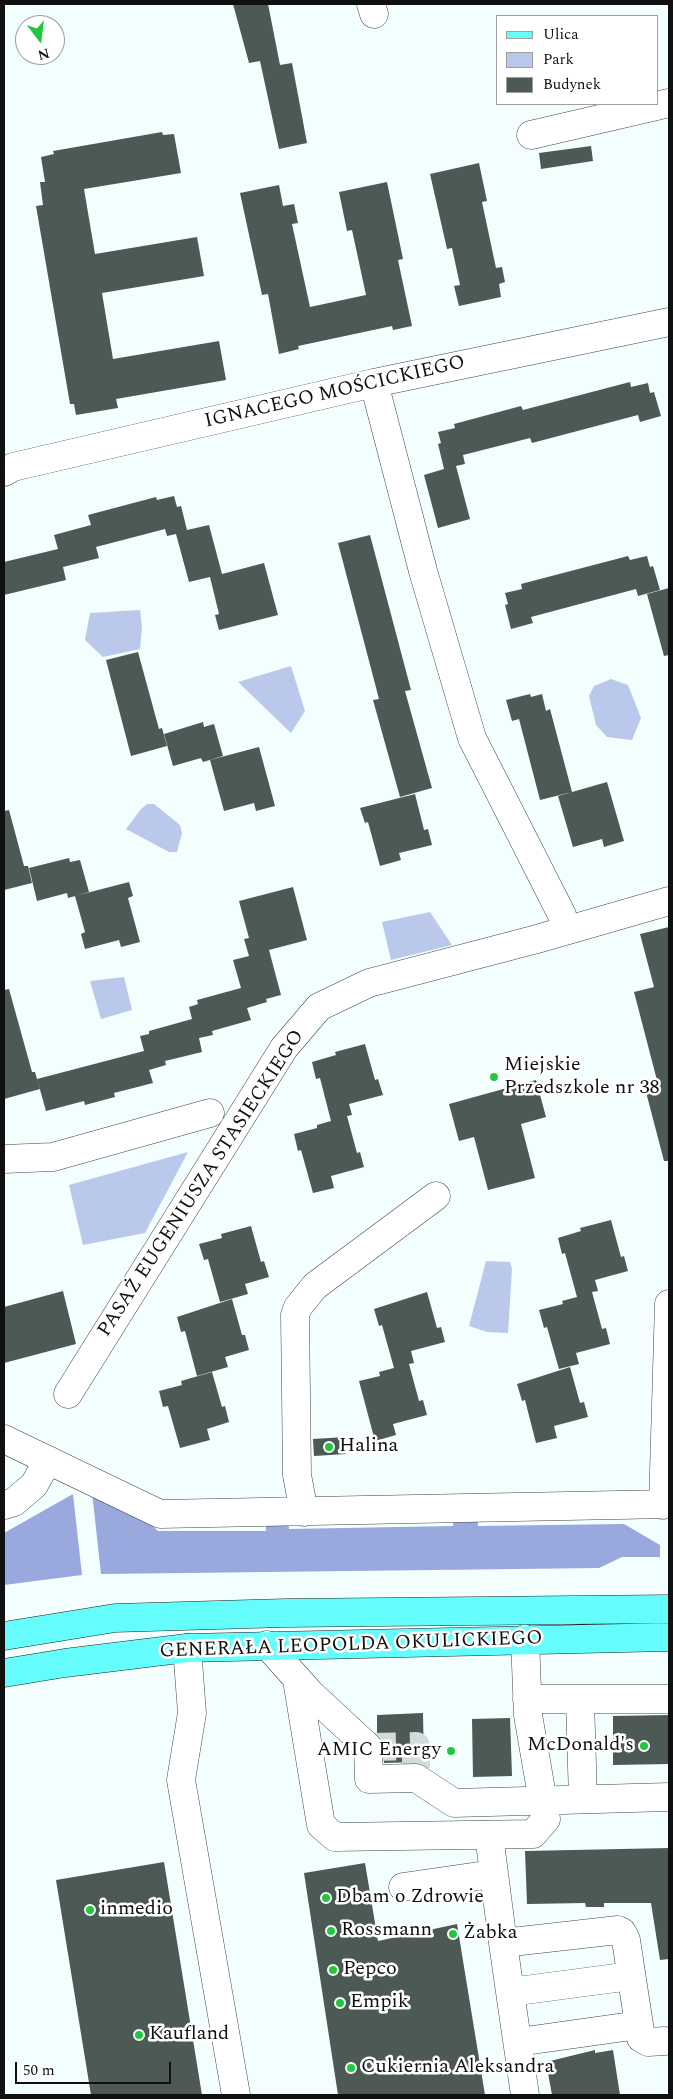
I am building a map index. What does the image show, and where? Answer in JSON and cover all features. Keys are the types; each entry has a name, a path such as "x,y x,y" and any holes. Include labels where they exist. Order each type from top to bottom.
{"main road":[{"name":"GENERAŁA LEOPOLDA OKULICKIEGO","path":"4,1636 115,1618 285,1613 669,1609"},
{"name":"GENERAŁA LEOPOLDA OKULICKIEGO","path":"4,1673 65,1663 187,1648 669,1637"}],"street":[{"path":"531,135 669,103"},
{"name":"IGNACEGO MOŚCICKIEGO","path":"4,472 12,467 374,383 669,322"},
{"path":"374,383 423,571 472,738 562,915"},
{"name":"PASAŻ EUGENIUSZA STASIECKIEGO","path":"68,1394 280,1056 319,1007 369,983 537,939 669,901"},
{"path":"4,1159 61,1155 210,1113"},
{"path":"304,1512 297,1475 295,1315 298,1307 315,1286 436,1196"},
{"path":"4,1439 160,1514 666,1505 669,1304"},
{"path":"4,1505 14,1502 34,1485 48,1460"},
{"path":"298,1680 321,1825 335,1837 533,1834 546,1819 528,1715 525,1639"},
{"path":"267,1645 298,1680 368,1747 369,1779 416,1778 454,1803 669,1797"},
{"path":"187,1648 192,1713 181,1780 236,2095"},
{"path":"527,1699 669,1699"},
{"path":"580,1700 583,1799"},
{"path":"489,1835 493,1874 526,2095"},
{"path":"403,1887 493,1874"},
{"path":"503,1943 618,1930 625,1936 641,2038 644,2040 665,2041"},
{"path":"510,1992 631,1976"},
{"path":"518,2042 639,2025"}],"green space":[{"path":"140,610 142,627 140,649 103,657 85,640 90,613"},
{"path":"291,666 305,711 291,733 238,682"},
{"path":"611,679 628,685 641,718 632,740 607,737 596,725 589,696 594,686"},
{"path":"147,804 154,804 180,825 182,833 177,852 169,852 126,829"},
{"path":"430,912 452,945 391,960 382,922"},
{"path":"124,977 132,1010 101,1019 90,981"},
{"path":"188,1152 145,1233 83,1245 69,1185"},
{"path":"486,1261 510,1262 512,1269 508,1333 487,1332 469,1326"}],"shaded area":[{"path":"92,1492 144,1518 158,1531 266,1531 266,1515 288,1515 289,1529 453,1526 454,1512 477,1512 478,1526 624,1524 660,1545 660,1557 622,1557 599,1568 101,1574"},
{"path":"73,1494 82,1575 4,1585 4,1533"}],"building":[{"path":"233,4 268,4 280,65 292,63 307,143 279,149 260,61 249,63"},
{"path":"162,132 163,135 174,134 181,173 84,189 95,254 197,237 204,276 102,293 113,359 219,341 226,380 116,399 118,408 76,415 74,404 70,404 36,206 43,205 40,182 45,182 41,157 54,154 53,151"},
{"path":"591,146 593,161 541,169 539,153"},
{"path":"479,163 487,201 482,202 496,268 502,267 505,282 499,284 501,297 459,306 454,286 460,285 452,248 447,249 430,174"},
{"path":"387,182 403,259 398,260 412,326 393,330 392,326 298,346 299,349 279,354 268,294 262,295 240,193 279,185 283,206 294,204 298,223 292,224 310,307 366,295 352,230 347,231 339,192"},
{"path":"630,382 631,387 648,383 650,393 654,392 661,416 640,422 638,415 532,443 530,438 463,455 465,464 456,466 470,519 438,528 424,475 444,469 438,444 441,443 438,432 455,428 454,424 521,406 523,410"},
{"path":"174,496 177,507 181,506 187,530 209,525 222,574 264,563 278,615 219,630 215,615 219,614 210,577 189,582 176,534 167,536 165,529 96,547 99,558 63,567 66,580 4,595 4,562 58,549 54,535 91,525 88,515 156,497 157,500"},
{"path":"370,535 411,690 405,691 432,788 400,797 373,700 379,699 338,543"},
{"path":"628,556 630,560 647,556 650,567 653,566 660,590 638,596 636,589 531,617 533,623 511,629 505,605 508,604 505,593 522,589 521,584"},
{"path":"669,588 669,655 664,656 647,594"},
{"path":"138,652 159,729 162,728 167,746 131,756 106,660"},
{"path":"530,694 531,697 542,694 546,711 550,709 572,792 540,800 519,719 512,721 506,700"},
{"path":"203,722 204,727 214,724 223,756 203,762 201,758 173,766 164,734"},
{"path":"259,747 275,806 256,811 254,803 224,811 210,760"},
{"path":"607,782 624,841 604,847 602,839 573,847 558,796"},
{"path":"415,794 424,830 428,829 432,845 399,853 401,860 380,866 368,822 365,823 360,808"},
{"path":"9,810 24,866 28,866 32,883 4,890 4,811"},
{"path":"69,858 70,862 80,860 89,892 68,898 67,893 37,901 29,868"},
{"path":"129,882 133,896 128,898 140,942 121,947 119,940 85,949 81,934 85,932 75,896"},
{"path":"293,887 307,940 269,950 281,995 266,999 267,1002 247,1008 251,1020 212,1031 213,1035 199,1038 202,1052 165,1061 166,1065 149,1070 153,1083 114,1093 115,1097 85,1105 84,1101 46,1111 37,1079 144,1051 140,1036 149,1034 149,1031 192,1019 189,1007 198,1004 197,1000 241,988 233,960 249,956 244,939 249,938 239,901"},
{"path":"669,927 669,1161 664,1161 646,1092 659,1088 634,992 654,987 640,934"},
{"path":"9,989 32,1072 35,1072 40,1089 4,1099 4,990"},
{"path":"365,1044 375,1080 378,1079 383,1095 349,1104 352,1115 347,1116 357,1153 360,1152 364,1167 331,1176 334,1188 313,1193 301,1150 298,1151 294,1134 317,1128 317,1125 331,1121 320,1078 316,1079 312,1062 336,1055 335,1052"},
{"path":"536,1080 546,1117 521,1124 535,1178 488,1190 474,1137 459,1141 449,1104"},
{"path":"611,1220 621,1257 624,1256 628,1271 595,1280 598,1291 592,1292 602,1329 606,1328 610,1344 576,1353 579,1364 559,1369 547,1327 544,1328 539,1310 563,1304 562,1301 577,1297 565,1253 562,1254 558,1238 581,1231 580,1228"},
{"path":"251,1226 261,1262 264,1261 269,1277 245,1284 248,1294 220,1302 208,1259 204,1260 199,1244 222,1238 221,1234"},
{"path":"63,1291 76,1344 4,1363 4,1307"},
{"path":"427,1292 437,1328 441,1327 445,1342 411,1351 414,1363 409,1364 419,1401 423,1400 427,1415 393,1424 396,1435 375,1441 359,1381 380,1376 379,1372 394,1368 382,1325 379,1326 374,1309"},
{"path":"232,1299 242,1335 245,1335 249,1350 225,1357 228,1367 197,1376 185,1331 181,1332 177,1317"},
{"path":"570,1367 580,1403 584,1402 588,1417 554,1426 557,1438 536,1443 525,1400 522,1401 517,1384"},
{"path":"212,1372 222,1407 225,1406 229,1422 207,1429 210,1440 180,1448 168,1406 163,1407 159,1391 182,1385 181,1381"},
{"path":"345,1437 346,1454 314,1456 313,1439"},
{"path":"423,1713 424,1765 416,1762 384,1763 382,1741 377,1734 377,1715"},
{"path":"669,1715 669,1764 613,1765 613,1716"},
{"path":"510,1718 512,1776 473,1777 472,1719"},
{"path":"669,1848 669,1959 660,1960 651,1903 604,1903 604,1907 586,1907 585,1903 527,1904 525,1851"},
{"path":"164,1862 202,2095 91,2095 56,1880"},
{"path":"365,1863 378,1941 457,1924 485,2095 338,2095 304,1873"},
{"path":"595,2050 595,2053 613,2050 620,2095 552,2095 546,2062"}],"tunnel":[{"path":"368,1747 416,1746 416,1778"}],"place":[{"name":"Miejskie Przedszkole nr 38","path":"494,1077"},
{"name":"Halina","path":"329,1447"},
{"name":"McDonald's","path":"644,1746"},
{"name":"AMIC Energy","path":"451,1751"},
{"name":"Dbam o Zdrowie","path":"326,1898"},
{"name":"inmedio","path":"90,1910"},
{"name":"Rossmann","path":"331,1931"},
{"name":"Żabka","path":"453,1934"},
{"name":"Pepco","path":"333,1970"},
{"name":"Empik","path":"340,2003"},
{"name":"Kaufland","path":"139,2035"},
{"name":"Cukiernia Aleksandra","path":"351,2068"}]}
